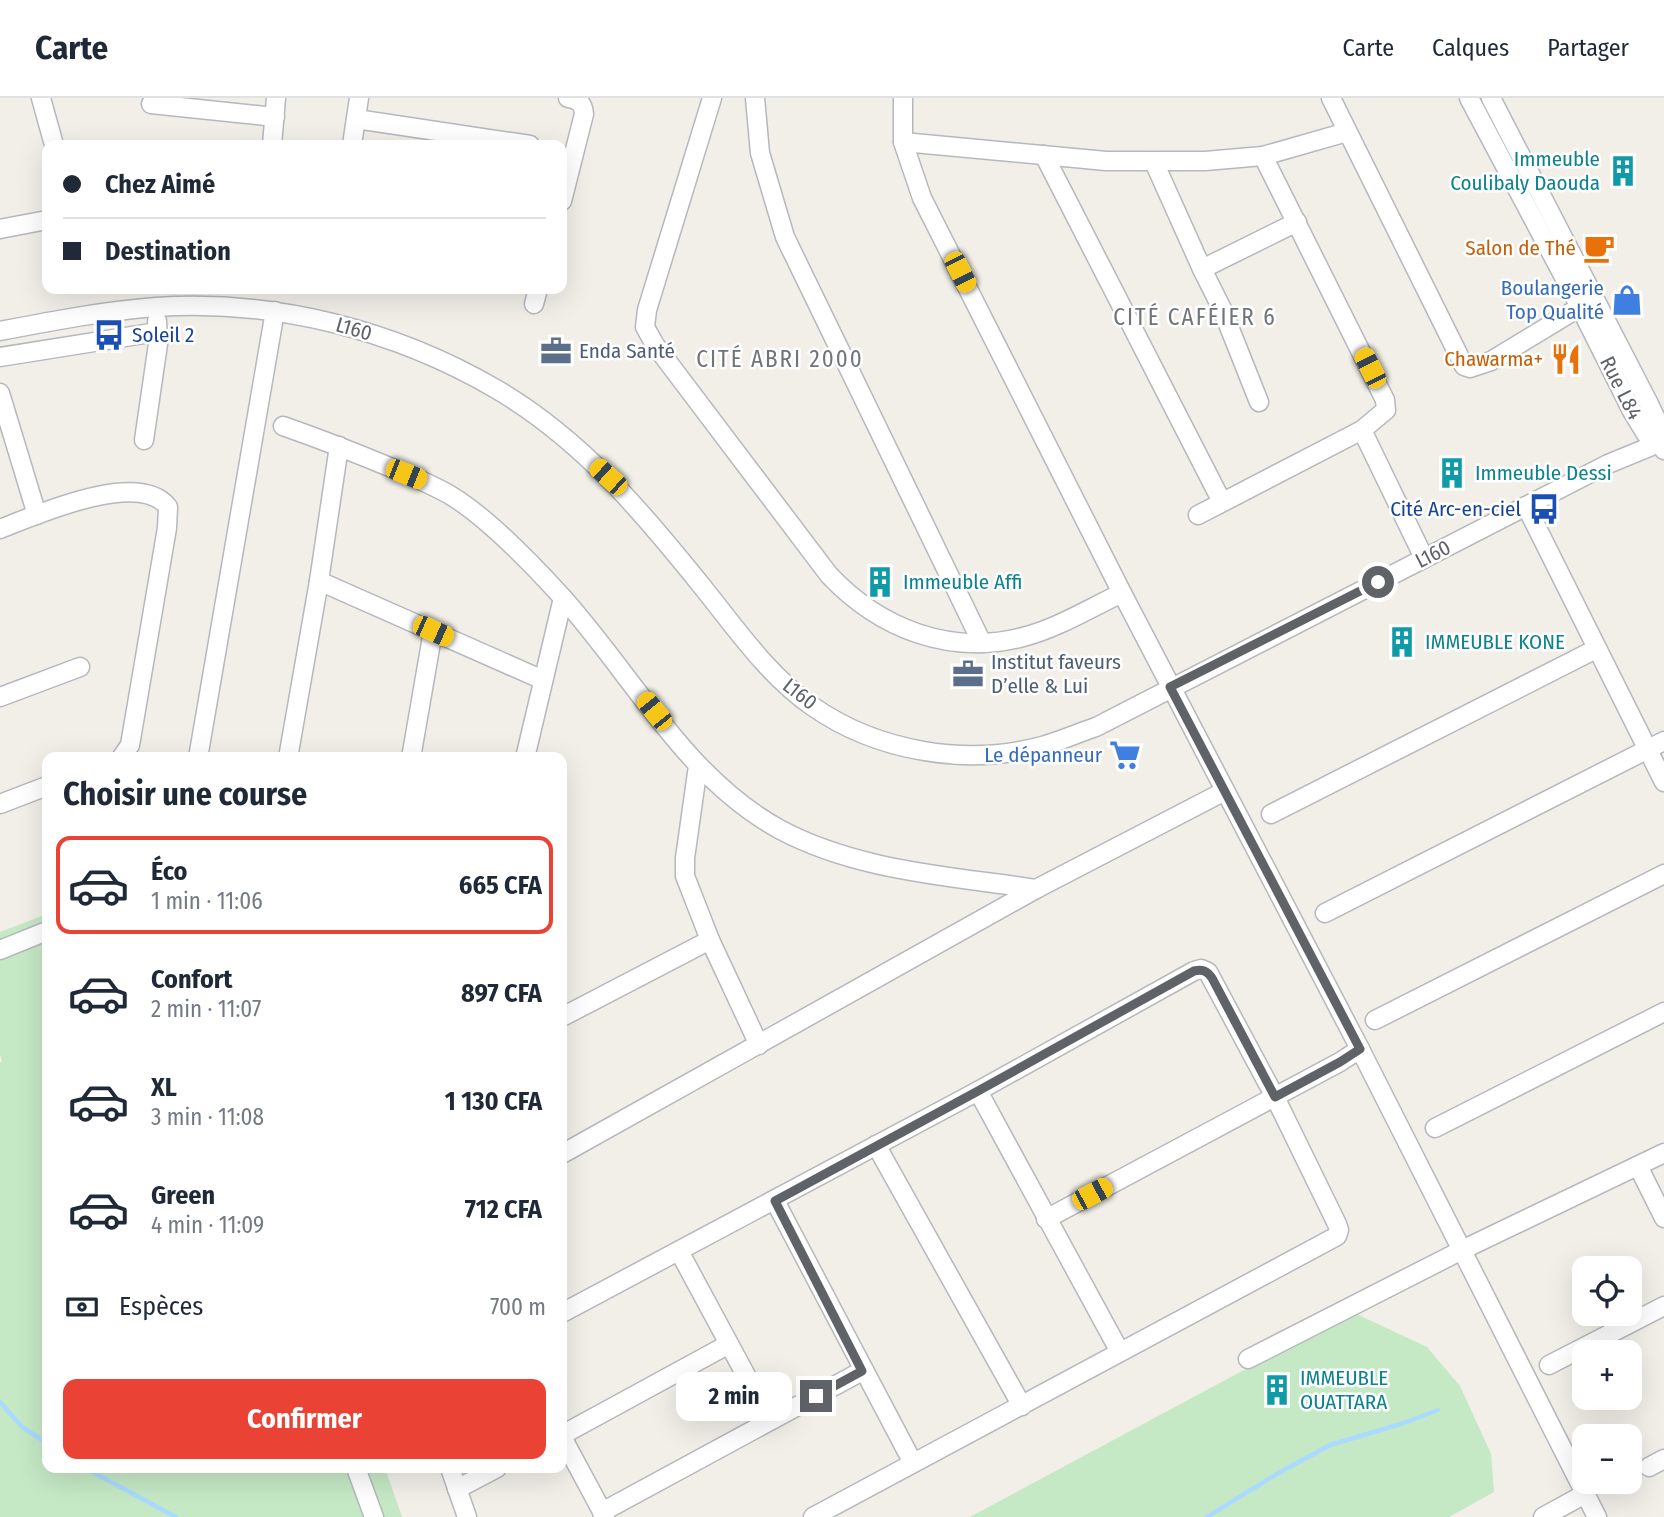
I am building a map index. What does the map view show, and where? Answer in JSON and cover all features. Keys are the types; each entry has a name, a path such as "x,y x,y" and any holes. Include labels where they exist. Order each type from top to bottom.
{"street":[{"path":"41,98 53,140"},
{"path":"273,140 276,98"},
{"path":"353,140 359,98"},
{"path":"568,98 580,102 584,107 584,114 569,151"},
{"path":"712,98 647,310 647,333 829,575 873,614 898,628 930,637 982,643 1023,637 1122,593"},
{"path":"755,98 760,153 785,237 982,643"},
{"path":"903,98 903,142 922,198 1170,687 1360,1049 1572,1468"},
{"path":"1331,98 1464,366 1470,369 1491,361 1580,307"},
{"name":"Rue L84","path":"1469,98 1646,435 1663,444"},
{"name":"Rue L84","path":"1491,98 1648,402 1660,427 1663,444"},
{"path":"151,104 275,117"},
{"path":"356,119 497,140"},
{"path":"903,142 1106,161 1205,161 1263,156 1347,132"},
{"path":"1044,155 1223,502"},
{"path":"1198,515 1362,430 1386,411 1385,400 1263,156"},
{"path":"1154,162 1222,309 1259,401"},
{"path":"0,229 42,221"},
{"path":"1202,269 1297,222"},
{"path":"144,440 158,344 157,307"},
{"name":"L160","path":"0,331 62,319 157,307 275,311 371,333 438,359 498,390 562,435 608,477 652,524 748,644 780,679 812,707 870,737 929,752 993,754 1029,748 1096,727 1608,464 1663,444"},
{"path":"199,752 275,311"},
{"path":"0,357 157,332"},
{"path":"0,393 37,515"},
{"path":"283,426 428,483 460,502 490,526 563,598 698,766 757,815 813,845 881,866 1036,890"},
{"path":"1362,430 1424,558"},
{"path":"289,752 339,446"},
{"path":"0,529 89,496 109,493 158,497 168,507 167,528 130,745 125,752"},
{"path":"1526,506 1664,782"},
{"path":"319,581 543,680"},
{"path":"526,752 563,598"},
{"path":"412,752 433,631"},
{"path":"1271,814 1596,649"},
{"path":"0,697 80,667"},
{"path":"1325,914 1664,741"},
{"path":"698,766 684,869 687,883 710,940 759,1045"},
{"path":"0,804 42,788"},
{"path":"567,1151 1036,890 1225,791"},
{"path":"1376,1020 1664,874"},
{"path":"0,950 42,933"},
{"path":"567,1014 710,940"},
{"path":"567,1310 775,1201 1194,971 1201,969 1208,972 1275,1097 1337,1224 1338,1236 813,1517"},
{"path":"1435,1128 1664,1012"},
{"path":"1046,1219 1360,1049"},
{"path":"978,1091 1120,1352"},
{"path":"876,1145 1022,1406"},
{"path":"1248,1359 1462,1250 1664,1153"},
{"path":"1638,1166 1664,1218"},
{"path":"775,1201 862,1371 913,1463"},
{"path":"679,1251 770,1420"},
{"path":"1549,1365 1664,1306"},
{"path":"567,1433 729,1344"},
{"path":"567,1446 603,1515 862,1371"},
{"path":"358,1473 374,1517"},
{"path":"452,1473 467,1517"},
{"path":"457,1489 487,1473"},
{"path":"1542,1517 1585,1494 1597,1517"}],"green space":[{"path":"42,916 42,1473 387,1473 402,1517 0,1517 0,932"},
{"path":"1352,1312 1427,1347 1460,1386 1491,1454 1494,1492 1449,1517 970,1517"}],"waterway":[{"path":"0,1402 22,1427 42,1440"},
{"path":"1207,1517 1330,1445 1438,1410"},
{"path":"94,1473 176,1517"}],"place":[{"name":"Immeuble Coulibaly Daouda","path":"1623,171"},
{"name":"Salon de Thé","path":"1599,248"},
{"name":"Boulangerie Top Qualité","path":"1627,300"},
{"name":"Soleil 2","path":"109,335"},
{"name":"Enda Santé","path":"556,351"},
{"name":"Chawarma+","path":"1566,359"},
{"name":"Immeuble Dessi","path":"1452,473"},
{"name":"Cité Arc-en-ciel","path":"1544,509"},
{"name":"Immeuble Affi","path":"880,582"},
{"name":"IMMEUBLE KONE","path":"1402,642"},
{"name":"Institut faveurs D’elle & Lui","path":"968,674"},
{"name":"Le dépanneur","path":"1125,755"},
{"name":"IMMEUBLE OUATTARA","path":"1277,1390"}],"district":[{"name":"CITÉ CAFÉIER 6","path":"1195,317"},
{"name":"CITÉ ABRI 2000","path":"780,359"}],"route":[{"path":"816,1396 862,1371 775,1201 1201,969 1208,972 1212,978 1275,1097 1360,1049 1170,687 1378,582"}]}
